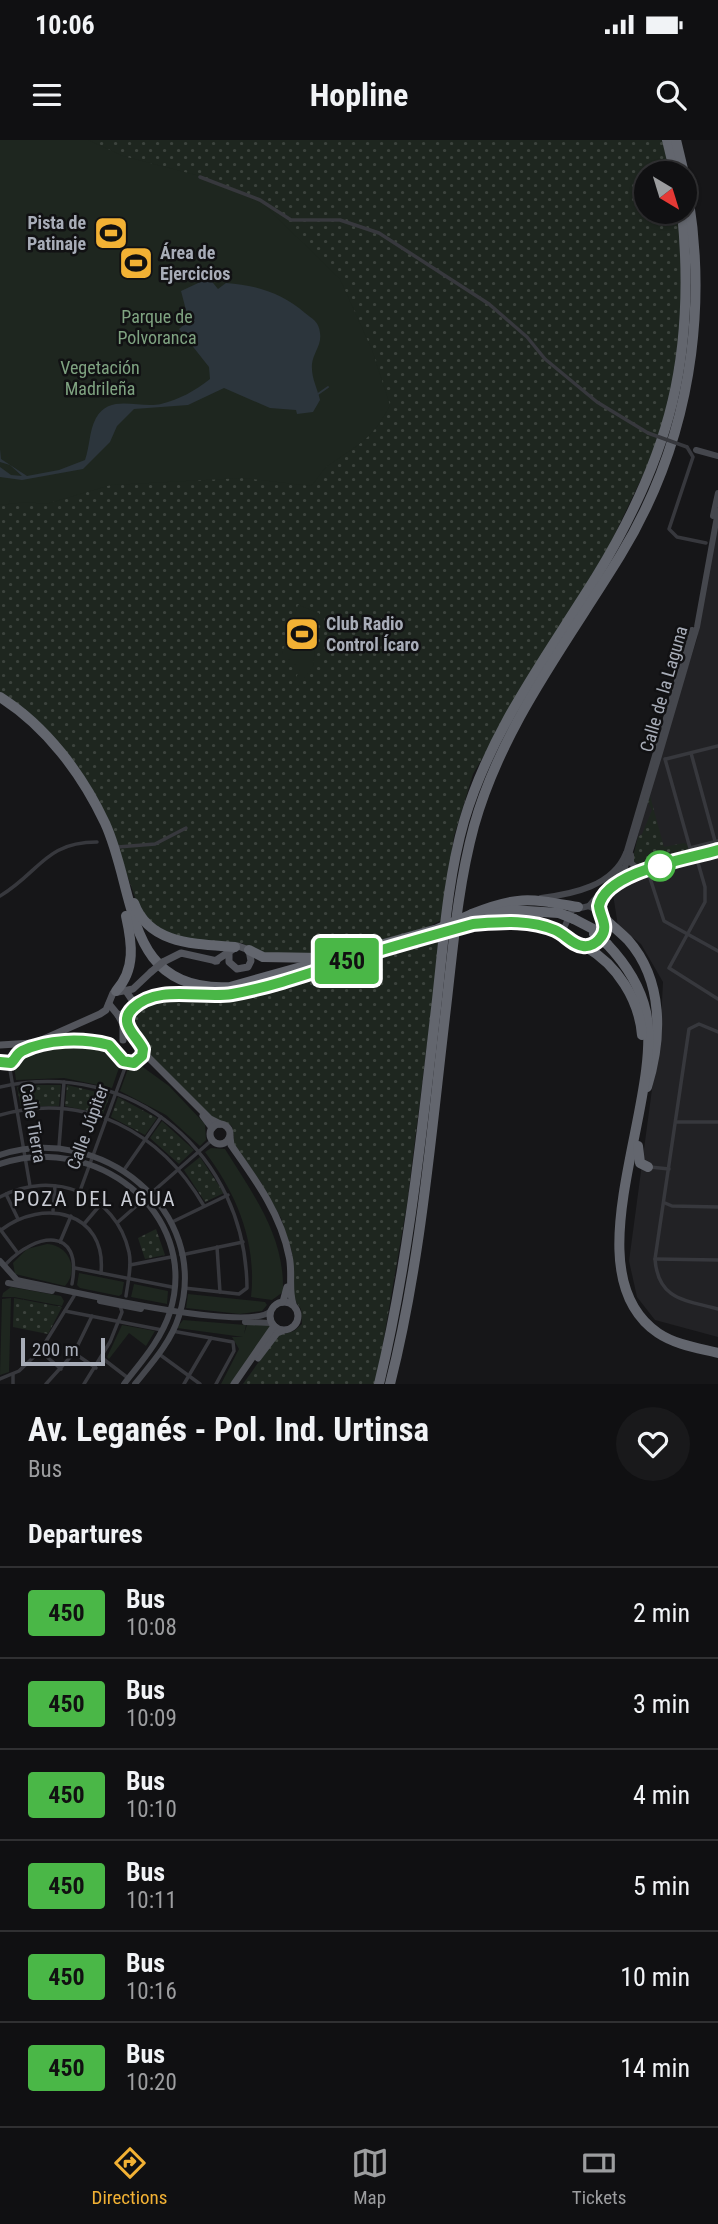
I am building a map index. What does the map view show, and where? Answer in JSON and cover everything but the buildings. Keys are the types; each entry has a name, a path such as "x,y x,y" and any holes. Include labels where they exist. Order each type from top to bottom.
{"highway":[{"path":"667,140 672,161"},
{"path":"390,1384 418,1229 457,913 474,825 501,751 526,704 620,555 653,495 684,401 693,344 697,281 692,205 676,140"},
{"path":"379,1384 404,1254 451,888 464,824 493,746 517,700 616,542 654,465 667,430 682,364 688,286 683,224"},
{"path":"602,561 616,542"},
{"path":"580,624 588,605"},
{"path":"0,700 46,735 65,757 96,805 118,847 136,909 150,928 176,941 232,951"},
{"path":"0,700 43,738 80,784 109,844 132,932 143,952 162,973 192,988 209,992 236,990 362,956"},
{"path":"474,825 484,804"},
{"path":"96,805 115,848 140,940 155,961 179,979 207,987 230,987 387,943"},
{"path":"121,991 131,957 122,892"},
{"path":"132,1006 155,997 173,994 211,996 259,988 473,919 504,903 531,899 584,907"},
{"path":"473,919 511,915 558,916 596,932 635,970 648,1002 652,1043 620,1232 620,1280 635,1311 657,1332 678,1343 718,1353"},
{"path":"601,915 636,951 652,984 657,1027 644,1087 622,1256 631,1296 659,1328 674,1336 718,1348"},
{"path":"473,919 523,922 566,934"},
{"path":"249,950 263,957 311,959 428,933"},
{"path":"586,947 616,973 635,1005 643,1041 644,1087"},
{"path":"638,1146 640,1163 648,1167"},
{"path":"633,1178 637,1171 648,1167"}],"main road":[{"path":"4,1063 16,1050 100,1014 121,991 139,983 163,962 181,953 241,970 251,961 249,950 232,951 215,961"},
{"path":"231,966 232,951"},
{"path":"139,983 127,1020 134,1038 140,1042 143,1052 211,1119 228,1128 231,1145 264,1194 285,1238 292,1276 293,1304 298,1312 297,1322 290,1329 277,1333 236,1384"},
{"path":"121,991 132,1006"},
{"path":"109,1003 123,1024 117,1052"},
{"path":"118,1015 132,1006"},
{"path":"37,1042 78,1036 121,1041 134,1038"},
{"path":"0,1045 6,1043 16,1050 66,1041 104,1044 129,1062 145,1062 165,1077 212,1128 212,1140 222,1144 244,1171 281,1239 288,1277 283,1302 271,1311 273,1324 236,1384"},
{"path":"129,1062 143,1052"},
{"path":"212,1128 220,1124"},
{"path":"222,1144 230,1137"},
{"path":"283,1302 293,1304"},
{"path":"273,1324 283,1330"}],"street":[{"path":"200,177 260,200 291,220 340,220 379,233 489,304 527,337 545,359 597,402 648,433 687,447 694,454 669,529 677,537 713,539"},
{"path":"696,450 718,456"},
{"name":"Calle de la Laguna","path":"626,851 693,626 713,539 718,493"},
{"name":"Calle de la Laguna","path":"624,872 662,755 697,627 718,511"},
{"path":"658,741 690,848 717,841 691,753"},
{"path":"662,755 673,758 717,746 718,753"},
{"path":"662,755 673,758"},
{"path":"118,847 155,844 186,828"},
{"path":"0,896 51,852 73,842 97,842"},
{"path":"633,843 631,863 639,870"},
{"path":"606,888 648,870 718,850"},
{"path":"626,851 619,871 606,888 601,900 601,915 605,925 600,940 586,947 575,944 566,934 565,921 584,907 606,888 624,872 648,870"},
{"path":"531,899 601,882 617,869 626,851"},
{"path":"696,856 706,893 705,902 669,965 671,972 718,999"},
{"path":"648,870 662,918 718,951"},
{"path":"584,907 601,915"},
{"path":"718,1032 699,1024 689,1029 655,1259 656,1274 665,1290 677,1297 718,1309"},
{"name":"Calle Júpiter","path":"80,1191 122,1071 129,1062"},
{"name":"Calle Tierra","path":"4,1063 12,1084 30,1186"},
{"path":"59,1147 64,1082"},
{"path":"0,1087 64,1082 115,1093 161,1117 200,1152 228,1195 243,1242 247,1267 244,1292 184,1288"},
{"path":"0,1115 17,1110 62,1108 106,1118 146,1139 179,1169 204,1206"},
{"path":"124,1170 161,1117"},
{"path":"676,1122 718,1122"},
{"path":"117,1222 212,1140"},
{"path":"0,1155 24,1148 59,1147 93,1154 124,1170 150,1194 170,1223 181,1255 184,1288 179,1314 159,1353 135,1384"},
{"path":"0,1164 25,1157 63,1156 90,1163 120,1179 143,1199 160,1226 171,1256 174,1287 170,1312 162,1330 126,1381 102,1358"},
{"path":"648,1167 669,1169"},
{"path":"53,1212 55,1185"},
{"path":"0,1197 30,1186 55,1185 80,1191 101,1204 117,1222 125,1237 130,1265 119,1321 102,1358 84,1384"},
{"path":"6,1194 18,1219"},
{"path":"170,1223 228,1195"},
{"path":"664,1203 672,1206 718,1207"},
{"path":"83,1224 101,1204"},
{"path":"663,1210 672,1206"},
{"path":"17,1252 0,1230 18,1219 53,1212 71,1216 83,1224 95,1238 101,1251 102,1273"},
{"path":"60,1242 71,1216"},
{"path":"0,1379 13,1374 40,1351 65,1311 74,1290 75,1268 71,1250 60,1242 36,1241 3,1263 17,1280 65,1292 74,1290"},
{"path":"181,1255 243,1242"},
{"path":"217,1247 220,1292"},
{"path":"130,1265 171,1256"},
{"path":"655,1259 718,1260"},
{"path":"75,1268 174,1287"},
{"path":"8,1283 10,1272"},
{"path":"0,1288 8,1283 65,1292 74,1290 179,1314 273,1324"},
{"path":"65,1292 67,1303"},
{"path":"65,1311 162,1330"},
{"path":"179,1314 248,1318 262,1317 271,1311"},
{"path":"46,1384 74,1353 92,1316"},
{"path":"172,1331 231,1340 235,1348 216,1384"},
{"path":"184,1384 211,1336"},
{"path":"40,1351 61,1369"},
{"path":"74,1353 96,1368"},
{"path":"159,1353 200,1384"},
{"path":"13,1374 13,1384"}],"shaded area":[{"path":"209,278 218,289 226,283 269,292 297,306 317,323 320,337 312,369 320,400 313,412 297,414 296,410 270,408 224,388 188,405 134,409 117,426 110,442 83,469 22,480 0,477 0,467 11,475 22,476 10,465 0,462 0,449 1,459 27,476 59,470 85,460 94,423 102,410 117,404 152,405 175,400 210,379 209,367 179,329 186,323 183,321 187,314 181,291"},
{"path":"718,518 718,844 632,864 647,794 697,639"},
{"path":"718,854 718,1337 655,1320 637,1297 629,1261 661,1022 663,982 641,944 618,926 612,888 632,879"}],"green space":[{"name":"Vegetación Madrileña","path":"0,140 662,140 668,161 634,161 634,224 679,224 683,253 684,309 671,399 658,444 609,546 473,774 454,836 442,920 425,928 313,958 264,956 242,943 228,945 181,940 142,917 107,818 65,752 0,697"},
{"name":"Parque de Polvoranca","path":"0,140 88,140 123,156 200,176 259,200 340,279 372,350 390,405 378,425 364,440 326,467 311,486 243,478 111,485 46,504 26,502 0,505"},
{"name":"Club Radio Control Ícaro","path":"298,605 319,613 313,666 293,693 290,690 300,669 282,654"},
{"path":"650,796 664,847 684,843 694,849 711,848 640,868 632,861 638,837 642,834 652,810 648,802"},
{"path":"440,941 407,1204 376,1384 243,1384 277,1336 294,1331 302,1324 301,1309 294,1299 292,1252 281,1218 260,1181 234,1144 232,1126 214,1119 149,1054 132,1030 135,1014 144,1006 165,998 284,984"},
{"path":"70,1044 92,1045 112,1051 120,1065 112,1088 64,1078 16,1080 14,1066 23,1055"},
{"path":"140,1065 169,1086 205,1124 206,1140 200,1146 166,1115 120,1091 128,1069"},
{"path":"61,1085 59,1106 21,1107 17,1087"},
{"path":"67,1085 110,1095 103,1114 65,1106"},
{"path":"118,1097 157,1118 145,1135 111,1117"},
{"path":"162,1121 194,1150 179,1164 150,1138"},
{"path":"211,1148 225,1149 256,1199 273,1234 279,1252 283,1292 272,1300 251,1297 248,1238 227,1185 205,1152"},
{"path":"200,1157 224,1193 205,1202 184,1170"},
{"path":"156,1229 165,1255 145,1259 138,1238"},
{"path":"47,1244 61,1249 70,1259 71,1272 65,1286 15,1274 13,1263 27,1249"},
{"path":"79,1273 124,1282 122,1294 119,1296 80,1288 77,1285"},
{"path":"134,1284 168,1291 167,1304 131,1297"},
{"path":"11,1287 61,1296 64,1301 62,1306 2,1297"},
{"path":"188,1294 265,1302 267,1305 262,1311 240,1314 186,1308"},
{"path":"11,1298 9,1372 0,1375 2,1299"},
{"path":"14,1298 62,1307 48,1334 13,1327"},
{"path":"183,1320 246,1325 244,1334 247,1325 270,1324 271,1327 231,1384 221,1384 239,1349 232,1337 243,1337 177,1328"},
{"path":"122,1325 155,1331 146,1346 129,1333 109,1359 107,1357"}],"waterway":[{"path":"318,394 328,387"}],"bus line":[{"name":"450","path":"0,1062 11,1063 18,1054 53,1042 88,1041 109,1045 115,1049 120,1059 134,1063 142,1056 143,1049 130,1033 127,1020 132,1009 148,999 173,994 232,994 259,988 473,924 509,921 548,927 566,934 575,944 586,947 600,940 604,933 605,925 599,906 603,895 611,887 634,874 718,850"}],"place":[{"name":"Pista de Patinaje","path":"111,233"},
{"name":"Área de Ejercicios","path":"136,263"},
{"name":"Club Radio Control Ícaro","path":"302,634"}],"district":[{"name":"POZA DEL AGUA","path":"95,1199"}]}
